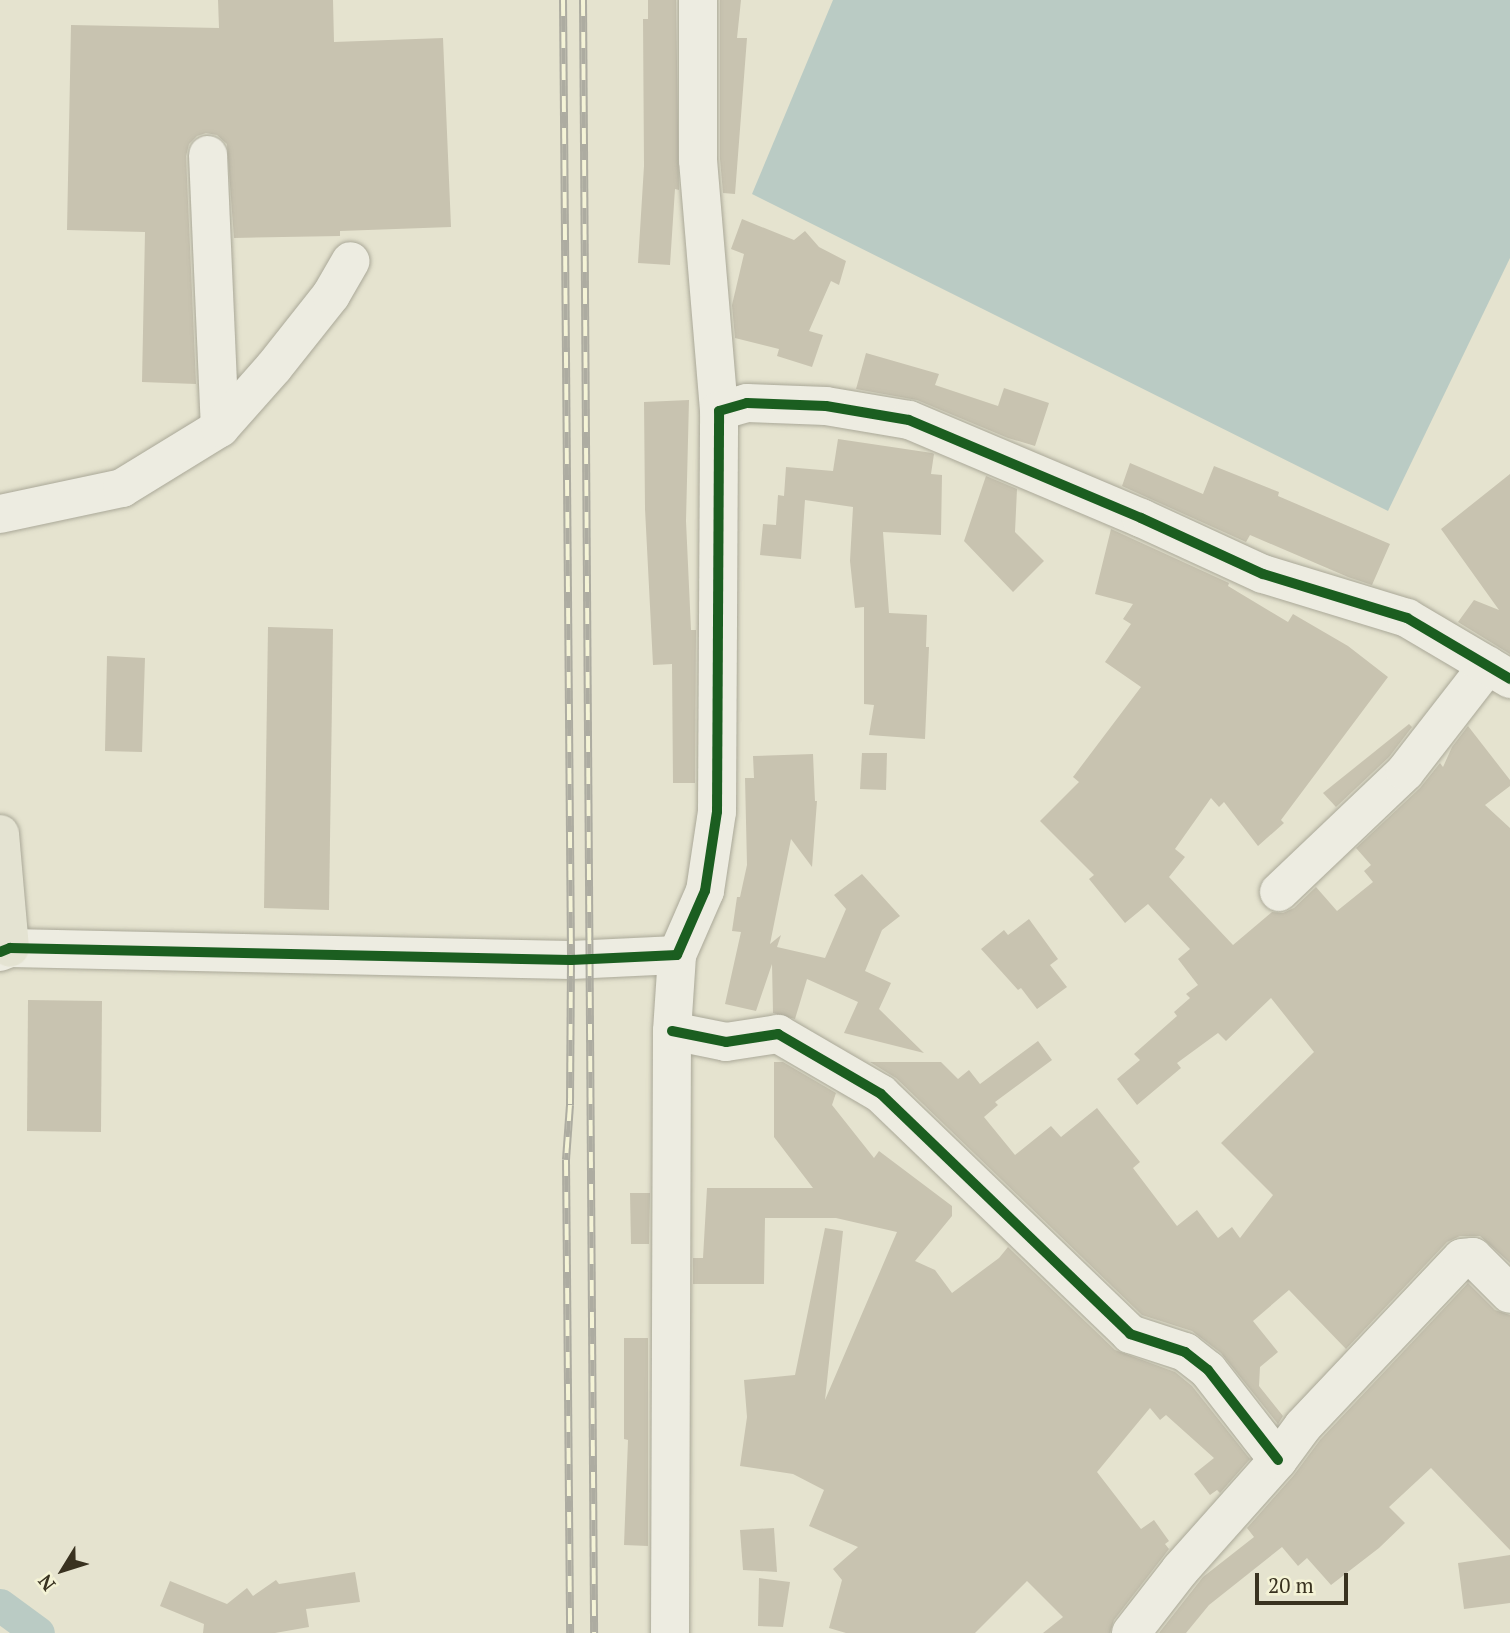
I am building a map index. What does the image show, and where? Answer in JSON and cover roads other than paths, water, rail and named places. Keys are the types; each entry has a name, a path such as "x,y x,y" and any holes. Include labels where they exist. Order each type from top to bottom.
{"main road":[{"path":"0,834 5,950"}],"street":[{"path":"670,1633 671,1031 677,955 705,891 717,812 719,411 698,160 698,0"},
{"path":"208,155 220,428"},
{"path":"0,514 122,488 220,428 331,296 351,261"},
{"path":"719,411 747,403 826,405 909,420 1263,574 1408,618 1499,672 1405,772 1279,892"},
{"path":"5,950 570,960 677,955"},
{"path":"671,1031 726,1042 778,1034 881,1094 1130,1334 1185,1352 1208,1370 1278,1460"},
{"path":"1131,1633 1180,1570 1278,1460 1303,1426 1462,1258 1473,1257 1510,1294"}],"waterway":[{"path":"0,1605 38,1633"}],"railway":[{"path":"563,0 571,960 570,1105 566,1160 570,1633"},
{"path":"583,0 594,1633"}]}
